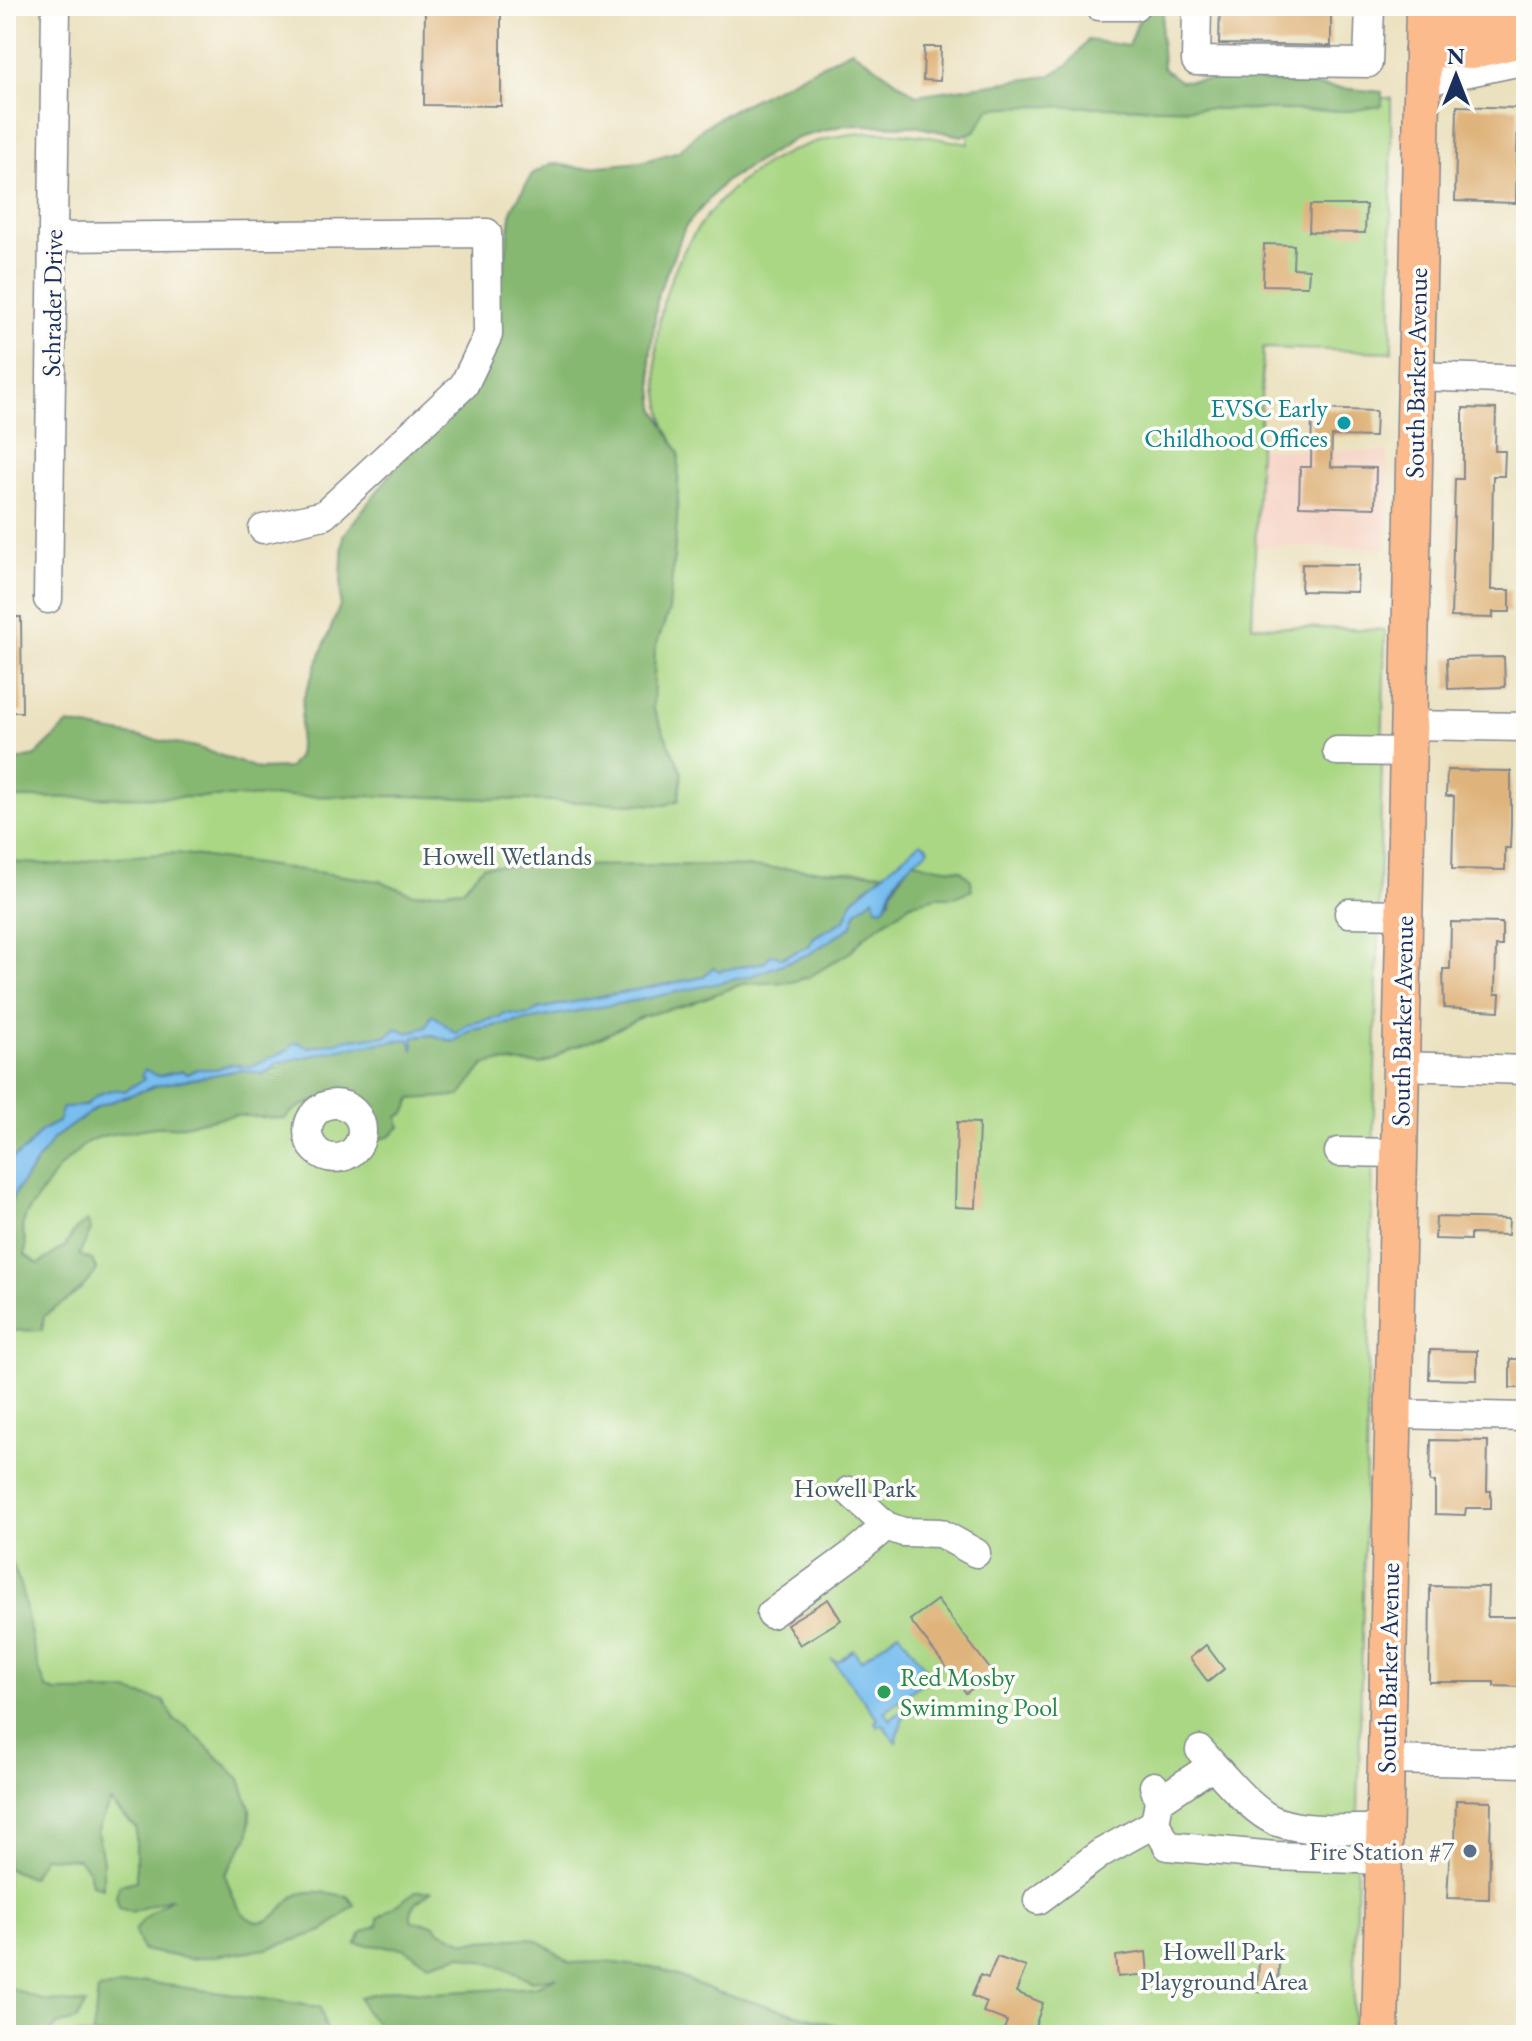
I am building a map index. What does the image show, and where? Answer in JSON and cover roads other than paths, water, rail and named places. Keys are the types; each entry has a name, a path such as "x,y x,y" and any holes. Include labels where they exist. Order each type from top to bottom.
{"main road":[{"name":"South Barker Avenue","path":"1380,2035 1424,6"},
{"path":"1423,66 1466,23 1526,9"},
{"path":"1423,66 1526,38"}],"street":[{"name":"Schrader Drive","path":"48,599 56,6"},
{"path":"1099,6 1135,6"},
{"path":"1197,6 1196,61 1368,63 1370,6"},
{"path":"1423,66 1526,60"},
{"path":"53,237 487,233 488,335 464,385 324,515 263,529"},
{"path":"1416,376 1526,380"},
{"path":"1337,751 1408,738 1526,727"},
{"path":"1349,913 1404,914"},
{"path":"1401,1066 1526,1070"},
{"path":"1339,1152 1399,1153"},
{"path":"1393,1414 1526,1417"},
{"path":"849,1491 886,1526 903,1532 940,1533 976,1553"},
{"path":"771,1614 886,1526"},
{"path":"1038,1900 1101,1853 1156,1803 1204,1771 1209,1760 1238,1793 1275,1822 1384,1845"},
{"path":"1386,1760 1526,1763"},
{"path":"1156,1803 1168,1846 1275,1856 1384,1845"}],"water":[{"path":"921,842 929,848 927,852 911,863 898,878 884,908 876,907 874,897 857,911 851,927 809,954 751,976 645,999 472,1030 453,1042 433,1035 414,1037 413,1051 410,1039 346,1048 279,1063 264,1074 240,1070 158,1085 99,1106 54,1138 16,1191 6,1213 6,1170 12,1159 27,1148 42,1130 58,1122 63,1107 86,1106 103,1092 125,1091 144,1079 142,1074 145,1069 158,1076 182,1071 187,1074 197,1069 216,1069 231,1064 250,1067 288,1050 298,1042 309,1048 349,1039 387,1036 397,1028 408,1033 426,1027 432,1014 456,1033 468,1024 501,1017 503,1013 530,1014 538,1009 704,977 713,967 719,971 765,962 769,956 776,954 781,958 809,946 814,937 845,920 853,899"},
{"name":"Red Mosby Swimming Pool","path":"899,1632 931,1676 884,1712 890,1720 906,1707 896,1742 882,1724 878,1727 875,1722 878,1719 831,1658 837,1662 853,1650 861,1660"}],"place":[{"name":"EVSC Early Childhood Offices","path":"1344,423"},
{"name":"Red Mosby Swimming Pool","path":"884,1692"},
{"name":"Fire Station #7","path":"1470,1851"}],"park label":[{"name":"Howell Wetlands","path":"507,856"},
{"name":"Howell Park","path":"855,1488"},
{"name":"Howell Park Playground Area","path":"1224,1966"}]}
